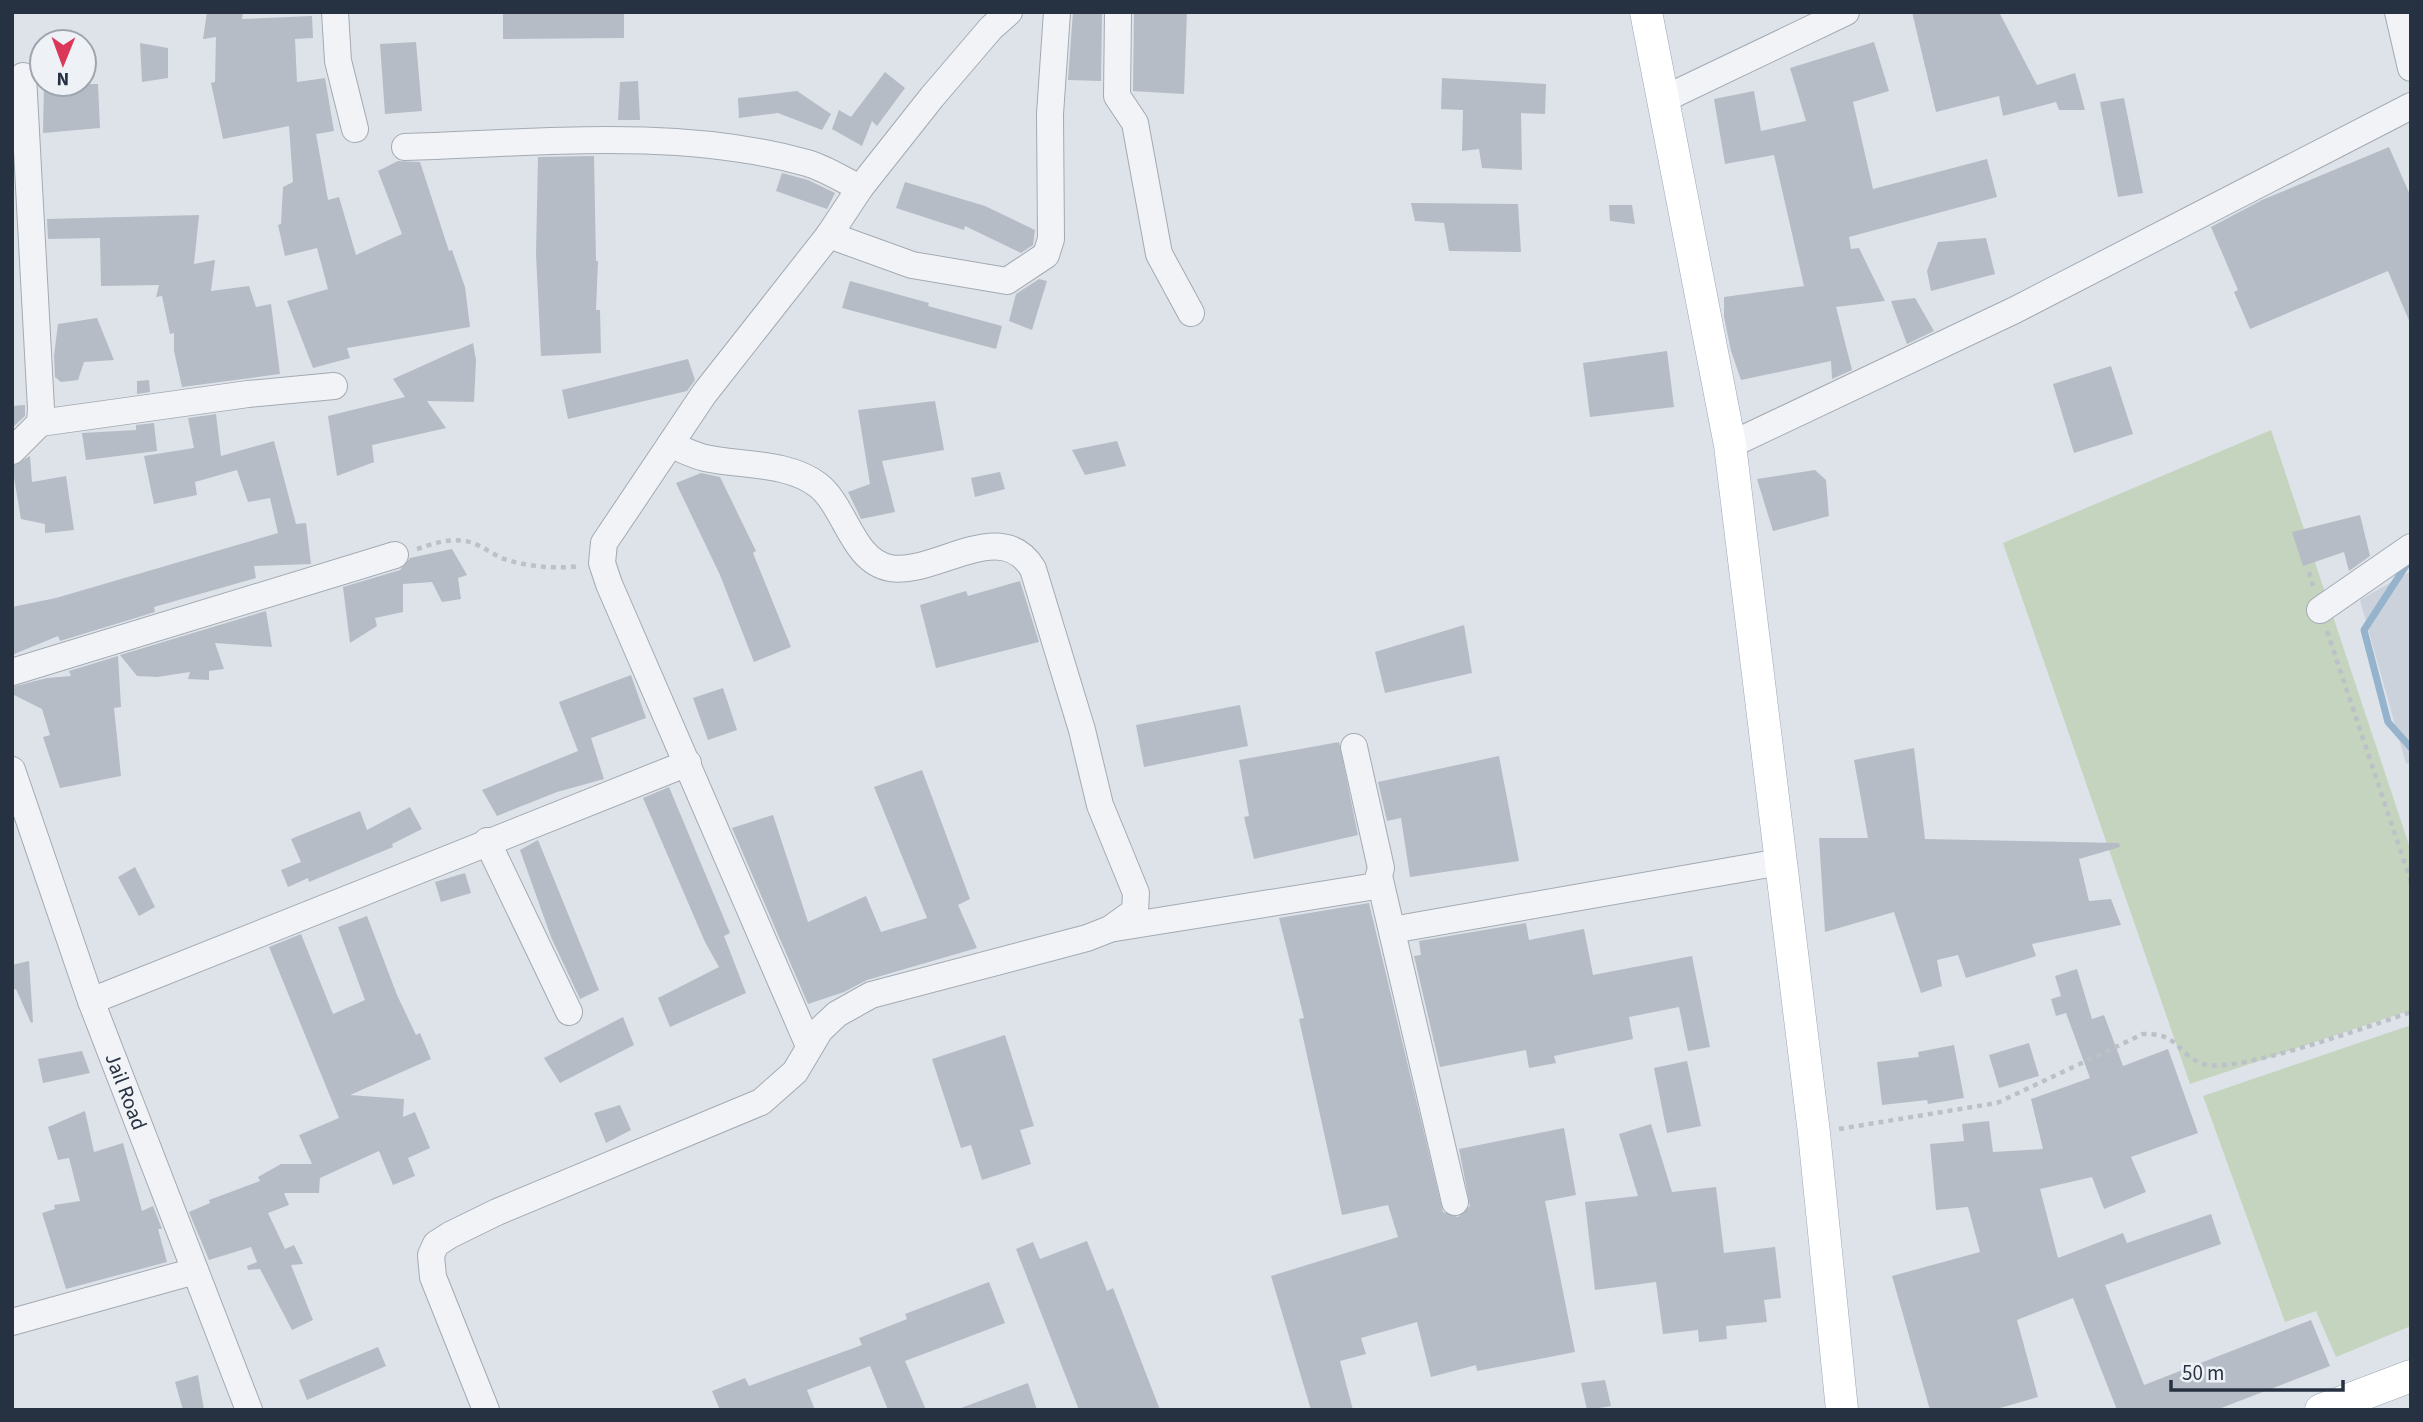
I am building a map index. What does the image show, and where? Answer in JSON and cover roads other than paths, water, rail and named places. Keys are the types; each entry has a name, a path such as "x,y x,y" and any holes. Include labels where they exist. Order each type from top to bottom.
{"main road":[{"path":"1646,12 1730,445 1814,1133 1842,1410"},
{"path":"2321,1410 2411,1376"}],"street":[{"path":"335,12 338,61 355,129"},
{"path":"809,1046 602,563 604,543 704,394 829,235 860,188 941,87 1009,12"},
{"path":"829,235 912,265 997,280 1014,278 1045,255 1051,239 1050,114 1057,12"},
{"path":"1118,12 1116,90 1135,123 1159,254 1191,313"},
{"path":"1664,99 1846,12"},
{"path":"2398,12 2411,68"},
{"path":"23,76 41,393 40,423"},
{"path":"1730,445 2015,310 2411,106"},
{"path":"405,147 644,141 750,151 810,164 860,188"},
{"path":"12,451 40,423 248,394 334,386"},
{"path":"677,435 704,457 806,477 822,488 857,542 878,564 904,569 994,547 1012,548 1026,557 1082,730 1100,805 1136,893 1135,911 1110,929"},
{"path":"2320,610 2411,547"},
{"path":"12,671 396,555"},
{"path":"1354,747 1381,868 1380,880 1455,1202"},
{"path":"91,1001 688,763"},
{"name":"Jail Road","path":"12,770 91,1001 249,1410"},
{"path":"487,841 569,1012"},
{"path":"1392,930 1780,862"},
{"path":"486,1410 433,1277 431,1255 436,1244 497,1212 761,1102 795,1072 820,1030 837,1014 871,995 1110,929 1369,888 1380,880"},
{"path":"12,1322 195,1271"}],"waterway":[{"path":"2407,564 2364,630 2388,722 2411,748"}]}
